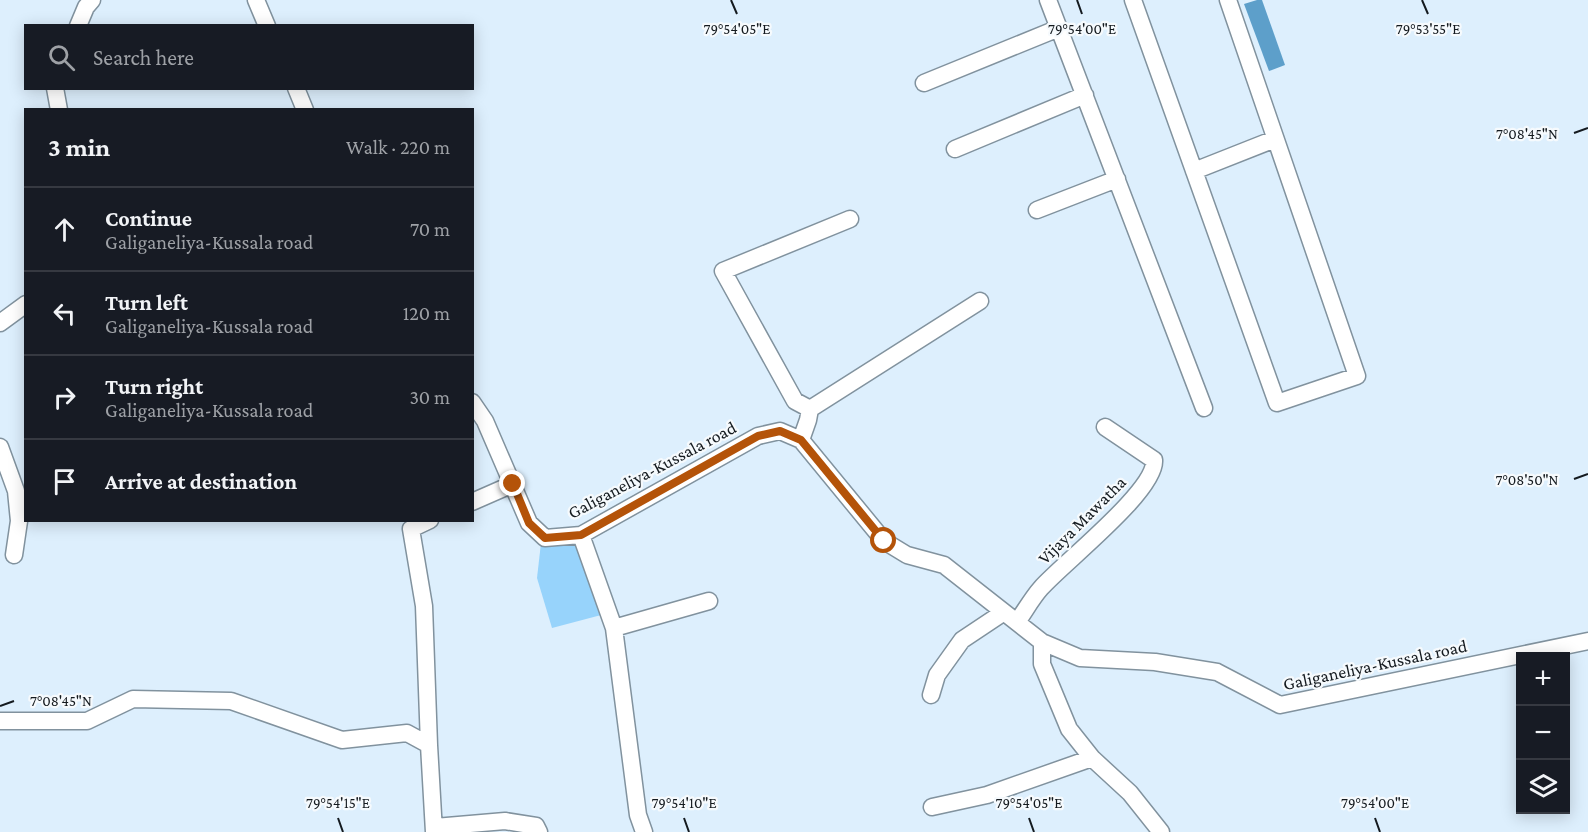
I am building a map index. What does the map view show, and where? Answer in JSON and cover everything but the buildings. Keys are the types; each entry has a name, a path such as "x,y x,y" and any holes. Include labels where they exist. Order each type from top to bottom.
{"street":[{"path":"79,24 86,7 92,0"},
{"path":"256,0 266,24"},
{"path":"1048,0 1204,408"},
{"path":"1133,0 1277,403 1357,376 1228,0"},
{"path":"924,83 1059,28"},
{"path":"55,90 59,108"},
{"path":"297,90 304,108"},
{"path":"955,149 1085,95"},
{"path":"1194,171 1275,139"},
{"path":"1037,210 1117,179"},
{"path":"810,409 795,401 723,271 850,219"},
{"path":"801,440 810,409 980,301"},
{"path":"0,323 24,305"},
{"name":"Galiganeliya-Kussala road","path":"474,405 485,421 529,523 545,538 581,535 758,436 780,431 801,440 884,541 907,555 944,565 1042,642 1080,658 1155,662 1217,672 1280,705 1588,641"},
{"name":"Vijaya Mawatha","path":"1011,617 1137,495 1155,467 1154,460 1106,427"},
{"path":"0,447 16,492 19,521 14,555"},
{"path":"474,501 513,484"},
{"path":"426,522 411,529 424,606 429,745 435,829 505,821 536,826 539,832"},
{"path":"581,535 614,628 638,815 644,832"},
{"path":"614,628 709,601"},
{"path":"931,695 937,675 962,640 1011,617"},
{"path":"1042,642 1042,664 1069,729 1092,758 1130,793 1161,832"},
{"path":"0,721 87,721 133,699 231,701 342,740 407,733 429,745"},
{"path":"932,807 987,795 1092,758"}],"shaded area":[{"path":"1262,0 1285,65 1269,71 1244,4"},
{"path":"580,541 605,614 552,628 537,578 541,543"}],"route":[{"path":"513,484 529,523 545,538 581,535 758,436 780,431 801,440 884,541"}]}
